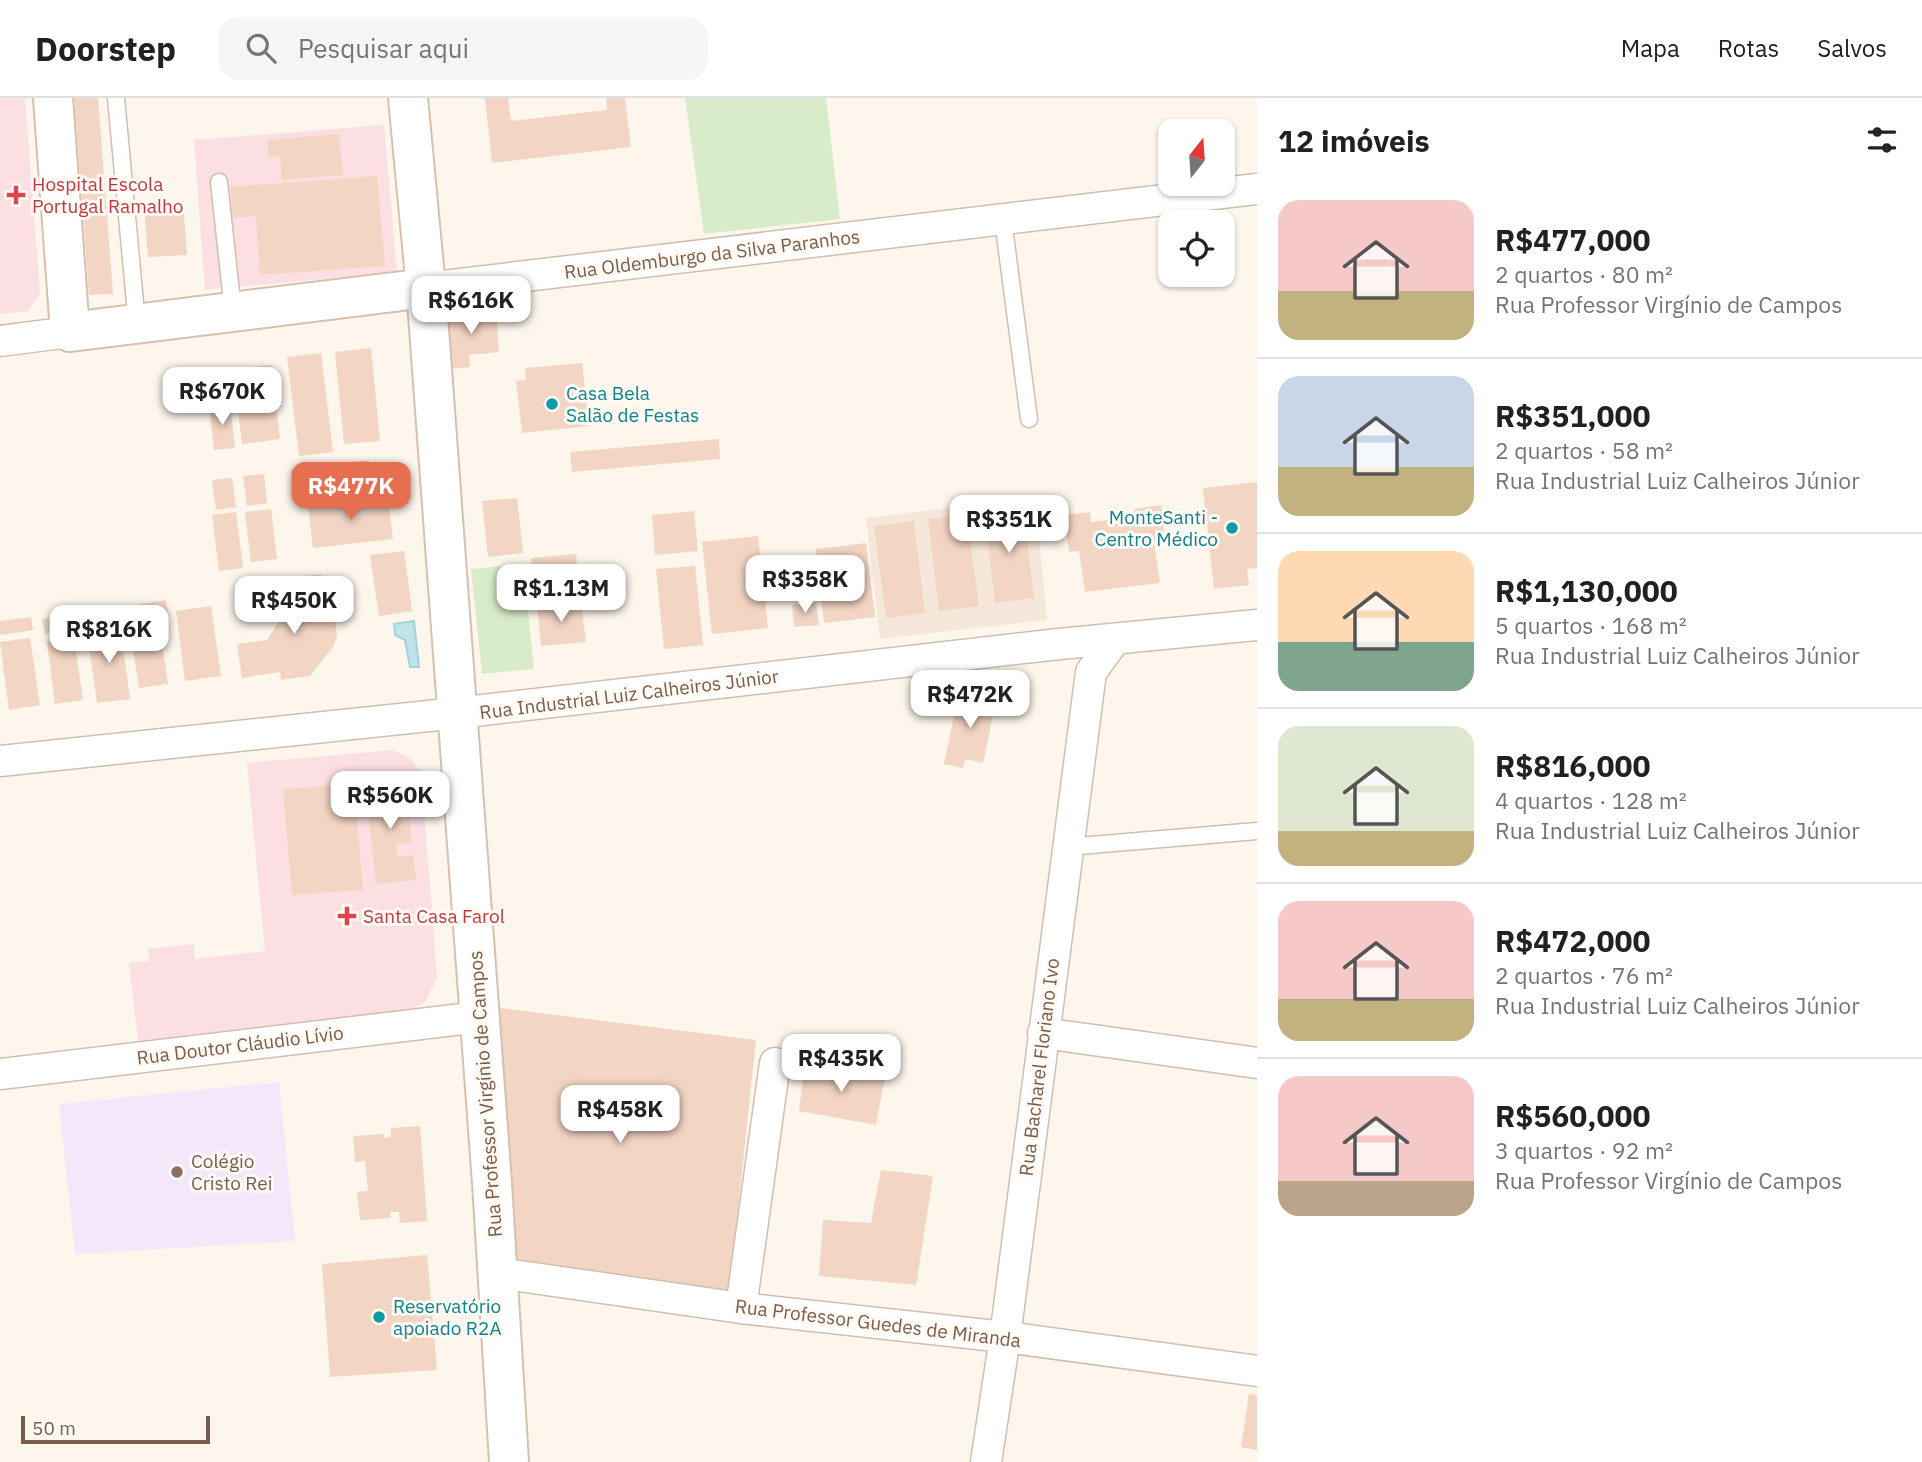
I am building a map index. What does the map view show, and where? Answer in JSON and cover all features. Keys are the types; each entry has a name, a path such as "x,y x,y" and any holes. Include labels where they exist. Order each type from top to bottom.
{"street":[{"path":"53,98 70,332"},
{"name":"Rua Professor Virgínio de Campos","path":"408,98 426,288 499,1273 509,1462"},
{"name":"Rua Oldemburgo da Silva Paranhos","path":"0,341 1257,189"},
{"name":"Rua Industrial Luiz Calheiros Júnior","path":"0,761 1257,625"},
{"name":"Rua Bacharel Floriano Ivo","path":"986,1462 1005,1337 1091,672 1114,641"},
{"path":"1059,645 1091,672"},
{"name":"Rua Doutor Cláudio Lívio","path":"0,1074 480,1017"},
{"path":"1043,1033 1257,1063"},
{"path":"741,1308 775,1063"},
{"name":"Rua Professor Guedes de Miranda","path":"499,1273 741,1308 1005,1337 1257,1371"}],"lane":[{"path":"116,98 137,324"},
{"path":"219,182 234,312"},
{"path":"1003,220 1029,419"},
{"path":"1068,847 1257,831"}],"shaded area":[{"name":"Hospital Escola Portugal Ramalho","path":"0,98 25,98 40,293 28,311 0,314"},
{"path":"384,125 397,272 205,290 194,140"},
{"path":"1035,497 1047,620 880,639 866,518"},
{"name":"Santa Casa Farol","path":"392,750 410,758 421,772 437,978 425,1002 396,1016 138,1041 129,963 149,961 148,949 193,944 195,959 265,951 247,763"},
{"name":"Colégio Cristo Rei","path":"279,1082 295,1241 75,1254 59,1104"}],"green space":[{"path":"685,98 826,98 840,219 704,234"},
{"path":"523,564 534,669 482,674 471,569"}],"water":[{"path":"414,621 419,667 410,667 405,640 395,635 394,624"}],"building":[{"path":"74,98 98,98 113,294 89,295"},
{"path":"485,98 508,98 511,121 607,110 606,98 625,98 631,147 492,163"},
{"path":"339,134 343,175 282,180 280,156 269,157 267,140"},
{"path":"377,176 385,266 260,275 256,216 233,218 230,187"},
{"path":"183,203 187,255 148,257 144,206"},
{"path":"496,309 499,352 469,355 470,367 450,369 445,326 457,313"},
{"path":"371,348 380,441 344,444 335,352"},
{"path":"321,353 333,452 299,456 287,357"},
{"name":"Casa Bela Salão de Festas","path":"582,363 589,426 522,433 516,381 526,380 525,368"},
{"path":"271,365 280,439 242,444 233,369"},
{"path":"230,404 235,448 214,450 209,406"},
{"path":"719,439 720,459 572,472 570,452"},
{"path":"369,460 373,488 295,497 291,469"},
{"path":"264,474 267,503 247,506 243,476"},
{"path":"232,478 236,507 216,510 212,480"},
{"name":"MonteSanti - Centro Médico","path":"1257,482 1257,568 1247,569 1249,585 1214,589 1203,488"},
{"path":"388,496 393,539 313,548 308,505"},
{"path":"517,498 523,553 488,557 482,501"},
{"path":"1161,505 1165,541 1154,542 1160,583 1085,592 1079,551 1069,552 1064,515 1090,512 1091,522 1135,517 1134,509"},
{"path":"1023,506 1034,598 995,603 984,511"},
{"path":"271,509 277,559 251,562 245,512"},
{"path":"694,511 698,551 655,555 652,515"},
{"path":"236,512 243,568 219,571 212,515"},
{"path":"967,515 979,606 939,611 928,519"},
{"path":"914,521 925,613 886,618 874,526"},
{"path":"758,536 768,628 712,634 702,542"},
{"path":"866,543 875,617 824,623 816,549"},
{"path":"404,551 412,611 379,616 370,555"},
{"path":"576,554 580,595 535,599 531,558"},
{"path":"695,566 703,645 664,649 656,569"},
{"path":"321,574 327,608 334,612 337,636 333,647 310,676 281,680 280,672 242,678 237,644 267,640 293,599 290,578"},
{"path":"166,600 169,618 151,620 149,611 130,614 129,606"},
{"path":"581,601 586,642 541,646 537,605"},
{"path":"816,603 819,625 794,627 792,605"},
{"path":"211,606 221,676 185,681 176,611"},
{"path":"74,614 76,629 45,634 42,619"},
{"path":"31,617 33,630 0,635 0,621"},
{"path":"159,624 168,684 139,688 130,628"},
{"path":"120,626 130,699 97,703 87,631"},
{"path":"74,637 83,700 55,704 47,641"},
{"path":"30,638 40,705 9,710 0,642"},
{"path":"959,692 996,700 983,763 965,759 963,768 944,764"},
{"path":"406,781 412,843 396,844 397,857 413,855 416,880 376,884 365,785"},
{"path":"354,784 363,890 292,895 283,789"},
{"path":"484,1006 756,1040 729,1293 509,1259"},
{"path":"805,1063 885,1077 876,1125 799,1111"},
{"path":"420,1126 427,1221 400,1223 399,1212 390,1212 391,1218 360,1220 357,1192 368,1191 365,1161 355,1162 353,1136 384,1134 384,1138 391,1137 391,1128"},
{"path":"881,1170 933,1176 916,1285 819,1276 823,1220 871,1223"},
{"name":"Reservatório apoiado R2A","path":"427,1255 437,1370 330,1377 322,1264"},
{"path":"1249,1394 1257,1395 1257,1450 1241,1447"}],"place":[{"name":"Hospital Escola Portugal Ramalho","path":"16,195"},
{"name":"Casa Bela Salão de Festas","path":"552,404"},
{"name":"MonteSanti - Centro Médico","path":"1232,528"},
{"name":"Santa Casa Farol","path":"347,916"},
{"name":"Colégio Cristo Rei","path":"177,1172"},
{"name":"Reservatório apoiado R2A","path":"379,1317"}]}
